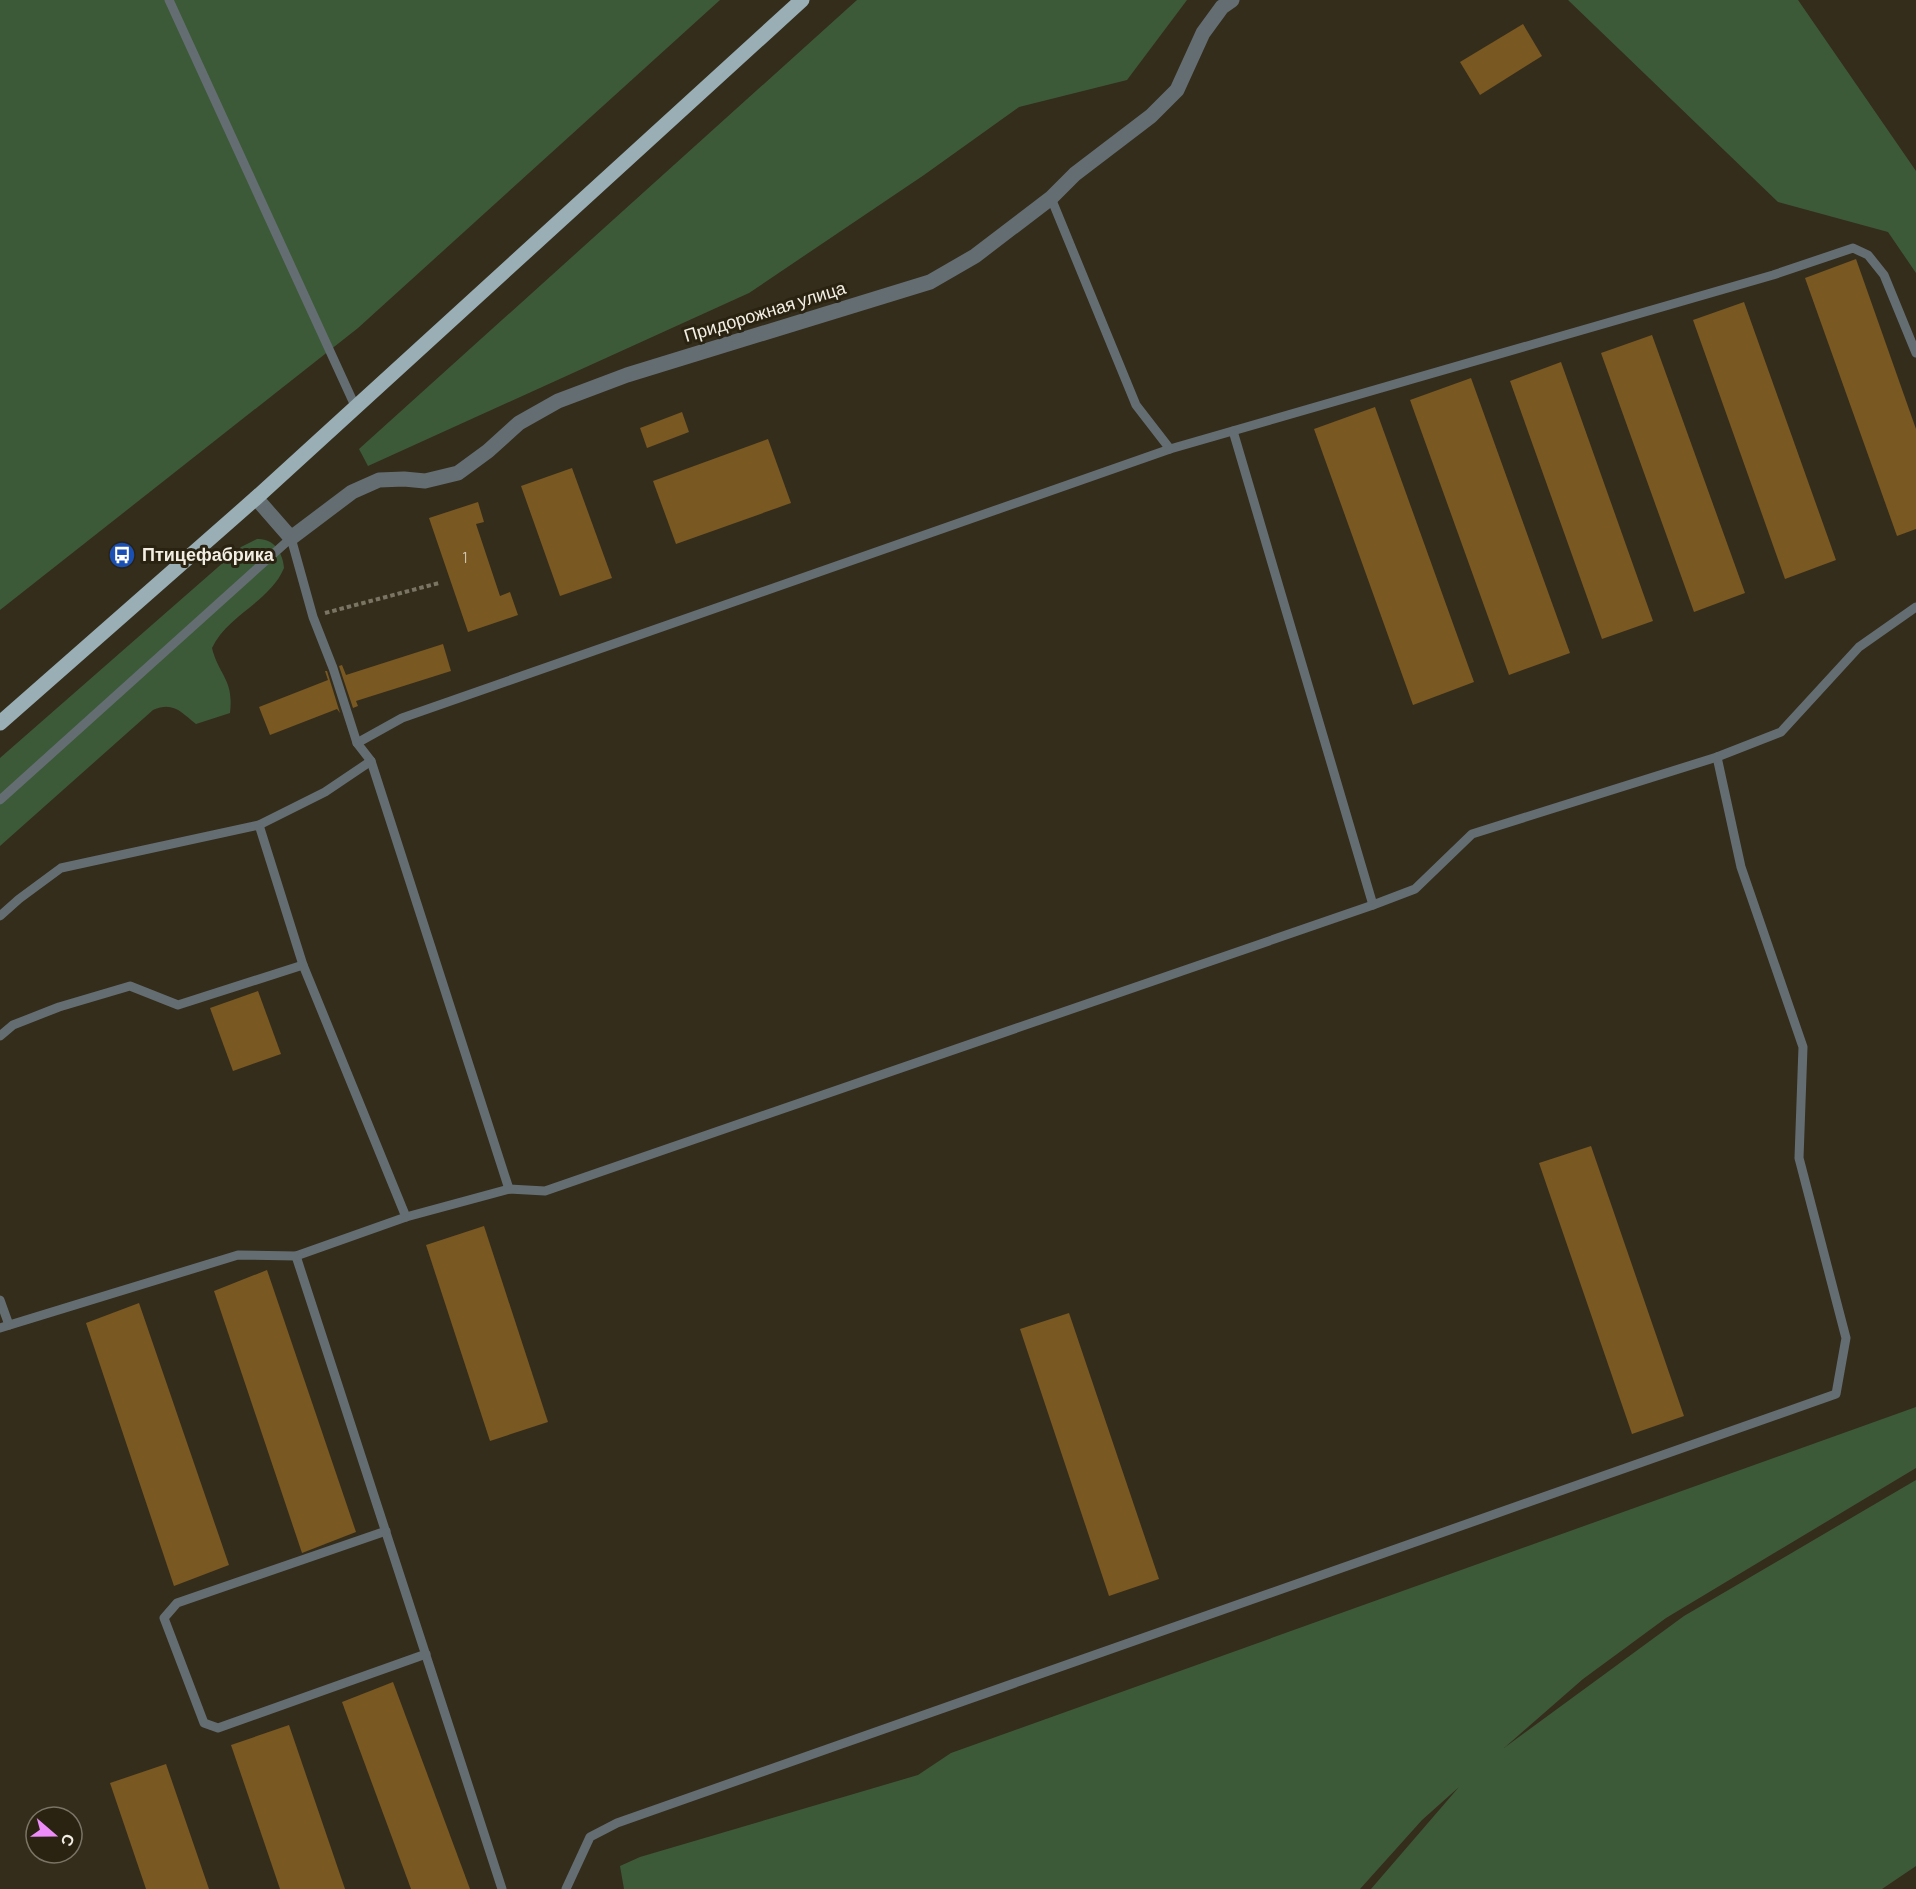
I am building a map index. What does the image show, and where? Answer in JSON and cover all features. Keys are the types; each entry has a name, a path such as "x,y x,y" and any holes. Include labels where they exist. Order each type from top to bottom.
{"main road":[{"path":"0,723 356,408 802,0"}],"street":[{"name":"Придорожная улица","path":"291,538 352,492 379,480 425,481 458,473 488,451 519,423 558,401 627,375 930,282 975,256 1051,198 1075,174 1151,116 1177,90 1203,33 1222,7 1232,0"},
{"path":"256,498 291,538"}],"lane":[{"path":"169,0 356,408"},
{"path":"1051,198 1137,405 1170,449"},
{"path":"357,743 402,718 1170,449 1773,275 1853,248 1868,255 1884,275 1916,353"},
{"path":"1233,431 1373,905"},
{"path":"0,800 291,538 313,617 333,668 357,743 371,760 508,1189"},
{"path":"0,1300 4,1327 238,1255 296,1256 406,1217 508,1189 545,1191 1373,905 1415,889 1472,834 1717,757 1781,732 1859,647 1916,607"},
{"path":"566,1889 590,1837 617,1823 1836,1394 1846,1338 1799,1158 1803,1047 1741,867 1717,757"},
{"path":"0,916 61,868 259,825 325,792 371,760"},
{"path":"259,825 303,965 406,1217"},
{"path":"0,1036 14,1025 59,1007 130,986 178,1005 303,965"},
{"path":"296,1256 502,1889"},
{"path":"386,1531 177,1603 164,1618 204,1723 218,1728 426,1654"}],"path":[{"path":"313,617 439,583"}],"green space":[{"path":"0,0 720,0 358,328 0,610"},
{"path":"857,0 1187,0 1127,80 1019,107 924,175 749,293 368,466 359,449"},
{"path":"1568,0 1798,0 1916,171 1916,273 1888,232 1778,202"},
{"path":"257,539 268,541 276,547 282,557 284,568 278,580 269,590 228,626 212,648 230,692 230,713 196,724 171,707 153,710 0,846 0,758 241,547"},
{"path":"1916,1407 1916,1468 1666,1618 1583,1679 1504,1748 1684,1616 1916,1480 1916,1866 1882,1889 1371,1889 1459,1787 1422,1820 1360,1889 624,1889 620,1866 640,1857 918,1775 951,1753"}],"building":[{"path":"1523,24 1542,56 1480,95 1460,62"},
{"path":"1856,259 1916,429 1916,529 1897,536 1805,278"},
{"path":"1744,302 1836,560 1785,579 1693,320"},
{"path":"1652,335 1745,593 1694,612 1601,353"},
{"path":"1561,362 1653,621 1602,639 1510,381"},
{"path":"1471,378 1570,653 1509,675 1410,400"},
{"path":"1375,407 1474,682 1413,705 1314,429"},
{"path":"682,412 689,432 647,448 640,428"},
{"path":"768,439 791,503 676,544 653,481"},
{"path":"572,468 612,578 560,596 521,486"},
{"path":"478,502 484,522 476,524 500,596 510,592 518,615 468,632 429,518"},
{"path":"443,644 451,671 356,701 358,706 353,708 339,666 342,665 346,675"},
{"path":"325,671 327,671 340,713 337,709 270,735 259,707 328,680"},
{"path":"258,991 281,1054 233,1071 210,1008"},
{"path":"1591,1146 1684,1416 1632,1434 1539,1163"},
{"path":"484,1226 548,1422 490,1441 426,1245"},
{"path":"267,1270 356,1532 302,1553 214,1291"},
{"path":"139,1303 229,1565 174,1586 86,1323"},
{"path":"1069,1313 1159,1579 1109,1596 1020,1329"},
{"path":"393,1682 470,1889 411,1889 342,1702"},
{"path":"289,1725 345,1889 280,1889 231,1745"},
{"path":"166,1764 209,1889 146,1889 110,1783"}],"place":[{"name":"Птицефабрика","path":"122,555"}]}
